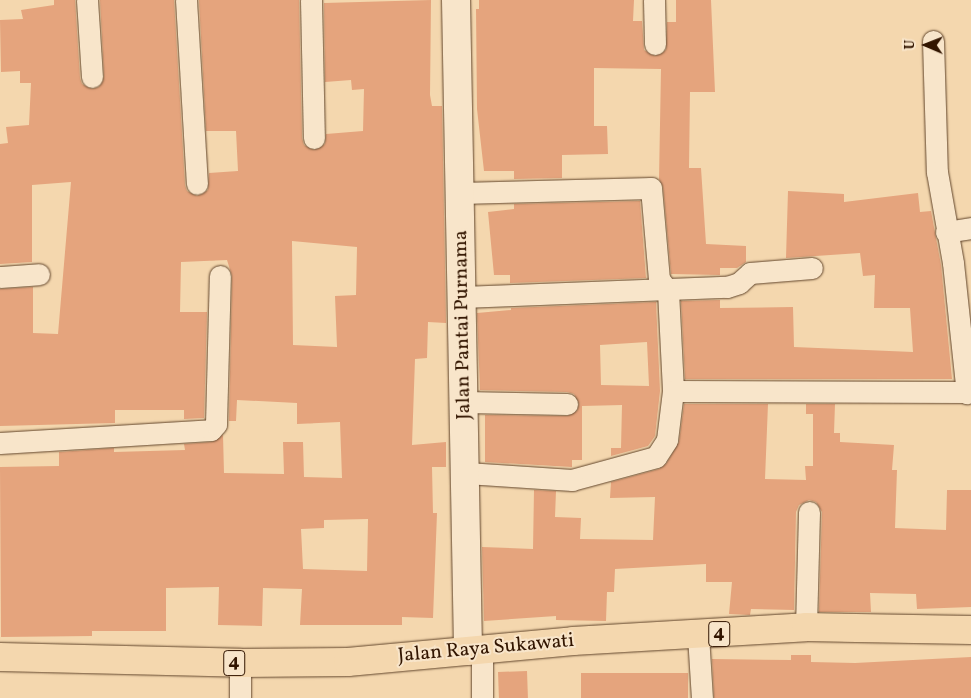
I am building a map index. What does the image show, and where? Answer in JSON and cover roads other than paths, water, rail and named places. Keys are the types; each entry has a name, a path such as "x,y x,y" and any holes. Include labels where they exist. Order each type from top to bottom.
{"highway":[{"name":"Jalan Raya Sukawati","path":"0,657 240,663 355,662 573,641 698,635 806,627 971,630"}],"street":[{"path":"87,0 92,78"},
{"path":"186,0 197,184"},
{"path":"312,0 314,138"},
{"name":"Jalan Pantai Purnama","path":"456,0 466,473 475,651"},
{"path":"654,0 656,44"},
{"path":"673,391 969,392 954,263 946,232 937,172 933,41"},
{"path":"461,193 651,188 659,279 668,291 673,391 667,440 656,457 572,480 466,473"},
{"path":"946,232 971,228"},
{"path":"462,297 668,291 727,287 739,283 750,273 812,268"},
{"path":"0,277 39,274"},
{"path":"0,443 211,430 216,424 220,276"},
{"path":"464,402 567,404"},
{"path":"806,627 809,512"},
{"path":"698,635 702,698"},
{"path":"475,651 482,698"},
{"path":"240,663 240,698"}]}
